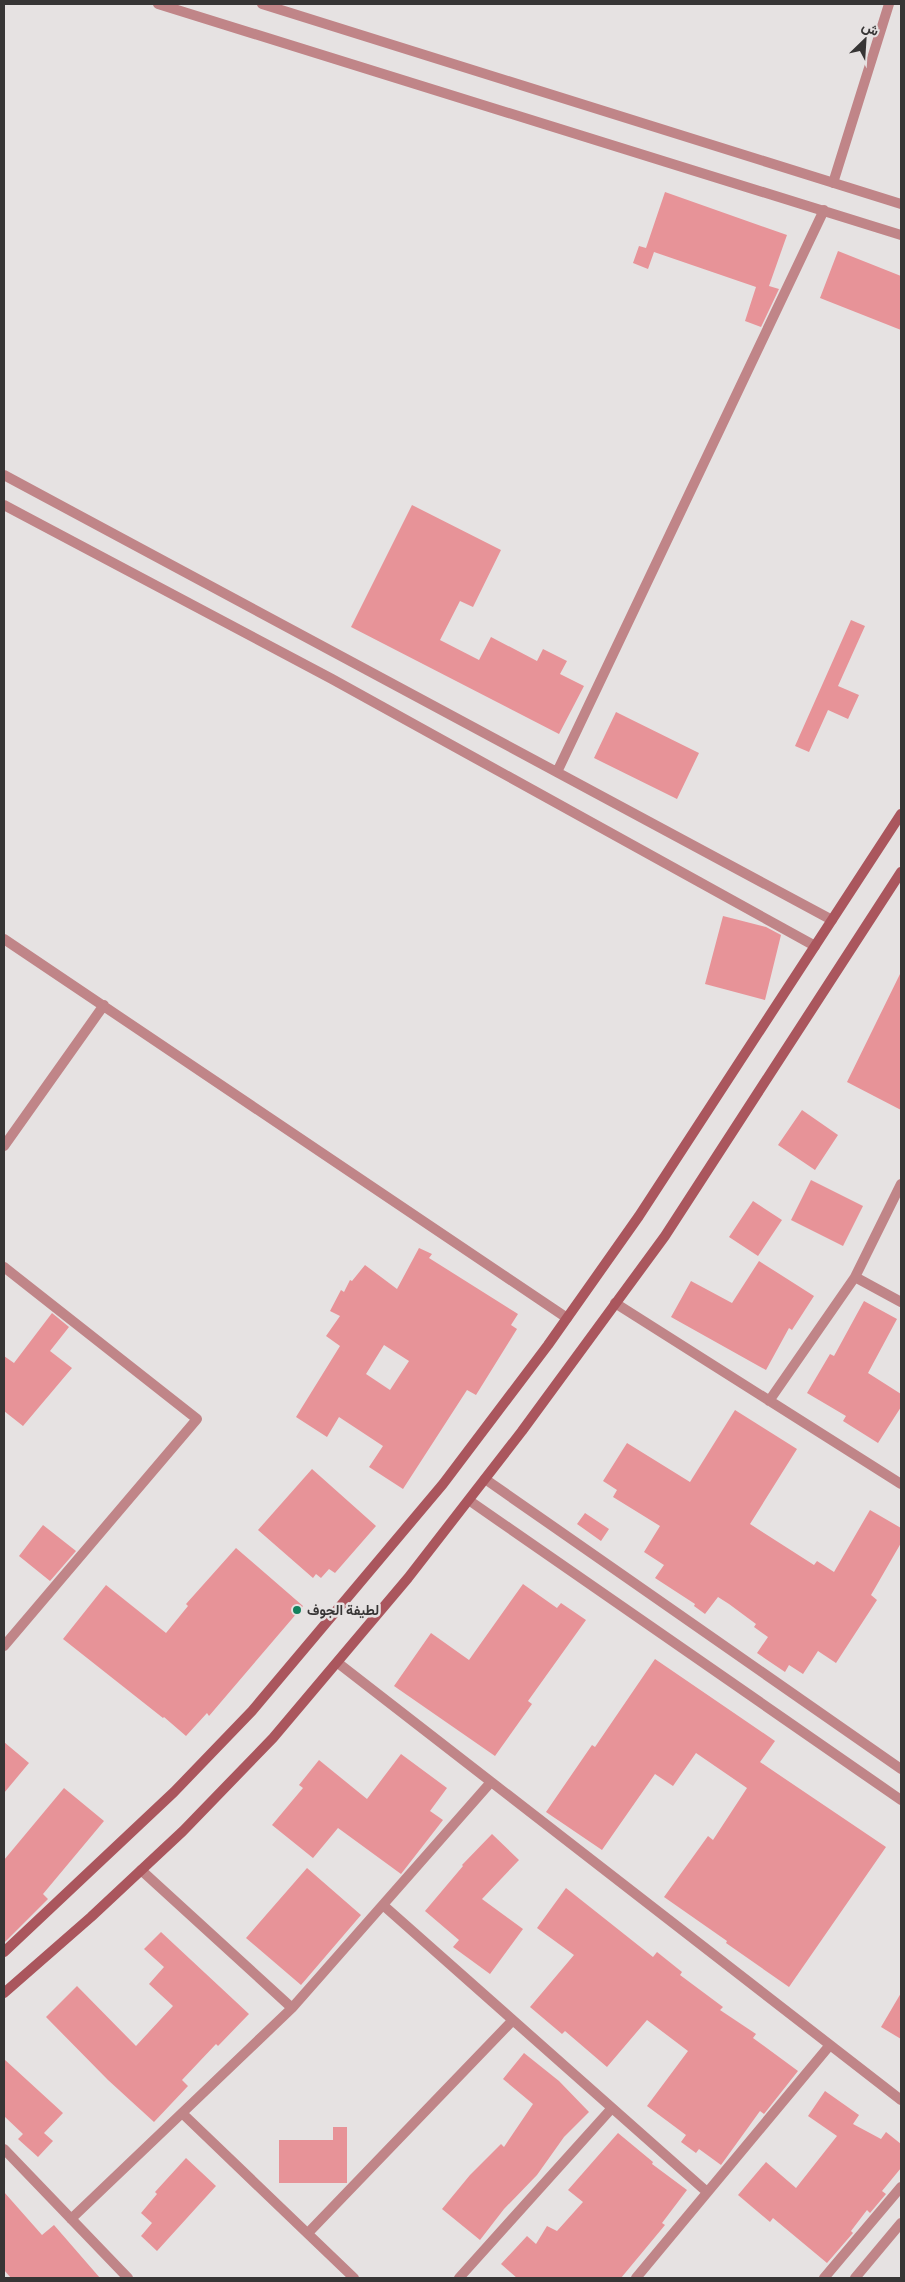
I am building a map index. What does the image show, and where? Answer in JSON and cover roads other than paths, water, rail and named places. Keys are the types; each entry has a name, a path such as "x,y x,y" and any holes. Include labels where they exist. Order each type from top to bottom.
{"street":[{"path":"158,4 901,235"},
{"path":"262,4 901,204"},
{"path":"833,183 889,4"},
{"path":"557,772 824,210"},
{"path":"4,475 832,920"},
{"path":"4,505 332,679 815,946"},
{"path":"4,1952 174,1792 252,1711 443,1484 567,1318 639,1216 901,814"},
{"path":"4,1993 183,1831 273,1738 338,1663 470,1500 665,1236 901,872"},
{"path":"4,939 567,1318"},
{"path":"4,1146 104,1005"},
{"path":"769,1401 855,1278 901,1184"},
{"path":"4,1267 197,1419 4,1646"},
{"path":"855,1278 901,1302"},
{"path":"615,1304 901,1484"},
{"path":"486,1479 901,1769"},
{"path":"470,1500 901,1800"},
{"path":"338,1663 901,2100"},
{"path":"71,2218 292,2008 491,1782"},
{"path":"141,1870 292,2008"},
{"path":"383,1905 708,2192"},
{"path":"308,2233 513,2020"},
{"path":"636,2278 830,2045"},
{"path":"459,2278 612,2108"},
{"path":"182,2113 354,2278"},
{"path":"4,2149 128,2278"},
{"path":"824,2278 901,2187"},
{"path":"855,2278 901,2223"}],"place":[{"name":"لطيفة الجوف","path":"297,1610"}]}
